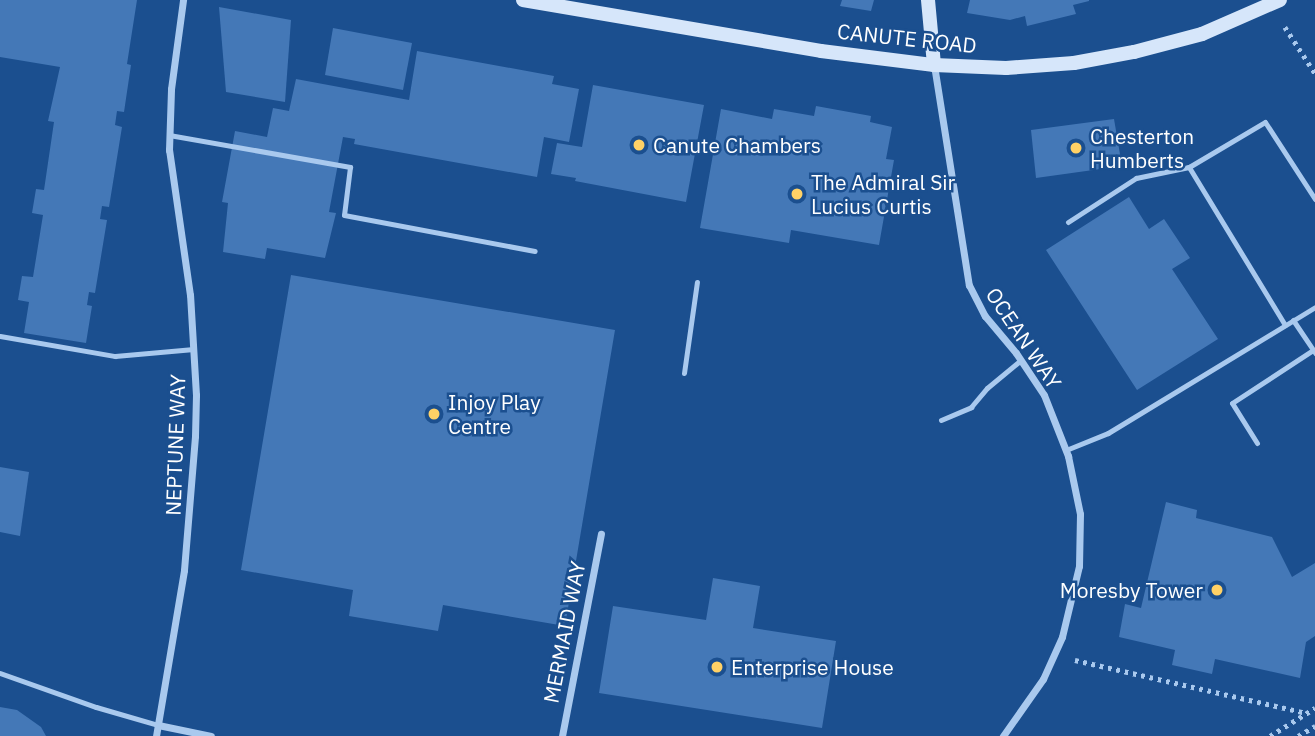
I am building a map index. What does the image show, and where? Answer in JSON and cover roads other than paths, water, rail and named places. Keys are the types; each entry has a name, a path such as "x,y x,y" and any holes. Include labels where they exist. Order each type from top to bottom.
{"main road":[{"name":"CANUTE ROAD","path":"523,0 821,51 934,65 1006,68 1074,63 1134,52 1202,34 1275,3"},
{"path":"928,0 934,65"}],"street":[{"name":"NEPTUNE WAY","path":"158,725 189,532 196,422 190,295 173,189 169,135 171,89 183,0"},
{"name":"OCEAN WAY","path":"934,65 966,277 985,316 1021,360 1044,395 1066,450 1077,490 1080,538 1074,595 1055,656 1037,688 1003,736"},
{"name":"MERMAID WAY","path":"562,736 601,534"},
{"path":"156,736 158,725 211,736"}],"lane":[{"path":"1068,222 1136,178 1189,166 1265,122 1313,191 1315,199"},
{"path":"169,135 350,167 344,215 535,251"},
{"path":"1189,166 1285,324"},
{"path":"684,373 697,282"},
{"path":"1066,450 1108,433 1315,307"},
{"path":"1257,443 1232,403 1314,351 1293,320"},
{"path":"0,336 115,356 194,349"},
{"path":"941,420 971,407 987,388 1021,360"},
{"path":"0,673 96,707 158,725"}],"place":[{"name":"Canute Chambers","path":"639,145"},
{"name":"Chesterton Humberts","path":"1076,148"},
{"name":"The Admiral Sir Lucius Curtis","path":"797,194"},
{"name":"Injoy Play Centre","path":"434,414"},
{"name":"Moresby Tower","path":"1217,590"},
{"name":"Enterprise House","path":"717,667"}]}
